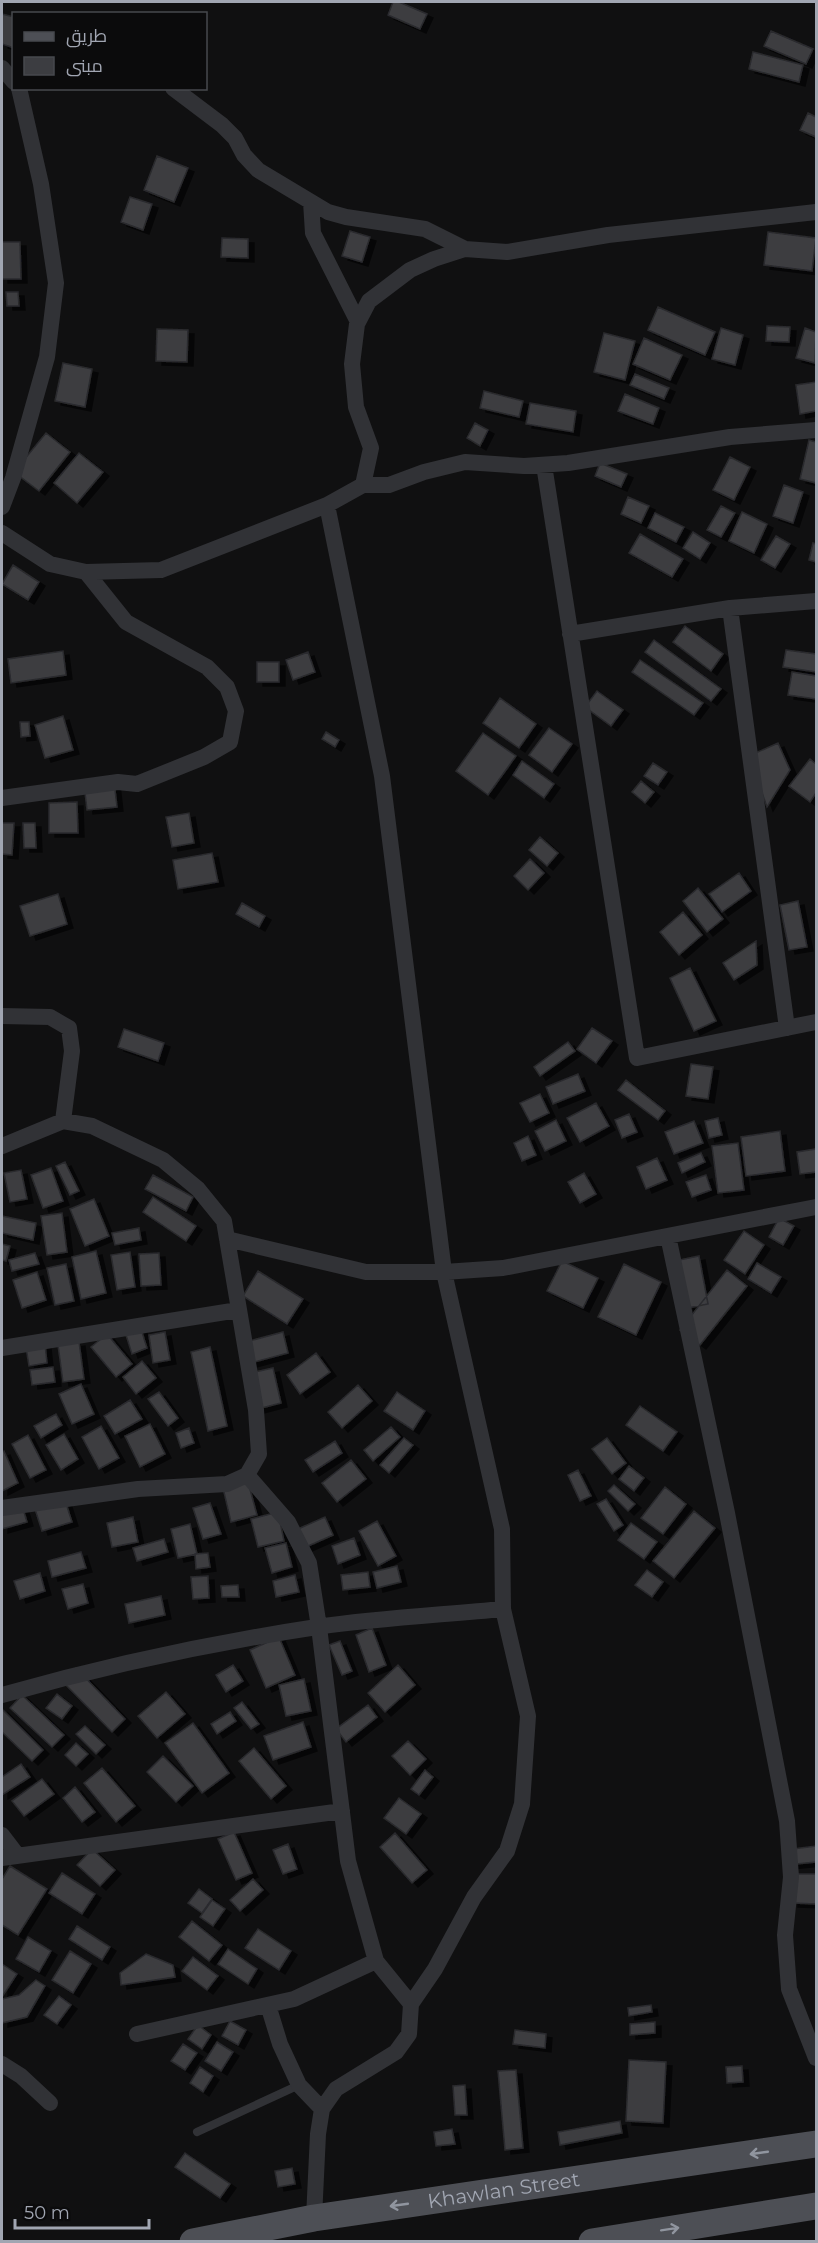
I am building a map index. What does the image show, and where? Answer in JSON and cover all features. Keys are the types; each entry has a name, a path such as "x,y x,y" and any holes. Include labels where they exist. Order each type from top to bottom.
{"main road":[{"name":"Khawlan Street","path":"193,2241 314,2218 816,2144"},
{"path":"592,2241 622,2239 816,2206"}],"street":[{"path":"2,507 13,478 47,357 56,283 41,184 20,90"},
{"path":"176,90 222,125 235,138 244,155 258,170 328,212 346,218 425,229 465,249"},
{"path":"311,202 313,233 358,322"},
{"path":"363,485 371,448 356,407 352,364 358,322 369,301 410,270 465,249 507,252 608,235 816,212"},
{"path":"2,533 50,564 86,572 162,570 327,505 363,485 389,485 424,472 465,462 524,466 568,463 730,437 816,430"},
{"path":"544,465 637,1058 816,1022"},
{"path":"314,2218 318,2134 322,2109 336,2089 396,2052 409,2034 411,2004 435,1969 474,1898 507,1851 522,1804 528,1716 503,1609 502,1529 444,1272 382,776 327,505"},
{"path":"2,798 118,782 137,784 204,757 230,742 236,711 226,687 207,667 126,622 86,572"},
{"path":"570,634 730,608 816,601"},
{"path":"730,608 787,1028"},
{"path":"2,1016 50,1017 69,1028 72,1051 63,1121"},
{"path":"2,1146 63,1121 92,1125 163,1160 198,1189 224,1221 256,1410 259,1454 247,1474 227,1484 138,1489 2,1508"},
{"path":"227,1239 366,1272 503,1269 816,1207"},
{"path":"668,1236 727,1513 787,1821 791,1877 785,1935 789,1989 816,2058"},
{"path":"2,1348 238,1310"},
{"path":"247,1474 288,1522 309,1563 348,1861 376,1960 411,2004"},
{"path":"2,1695 102,1669 219,1644 319,1627 503,1609"},
{"path":"2,1835 10,1857 342,1811"},
{"path":"137,2034 294,1999 376,1960"},
{"path":"268,2005 280,2044 299,2085 322,2109"},
{"path":"2,2064 21,2076 50,2103"}],"lane":[{"path":"197,2132 299,2085"}],"building":[{"path":"393,2 399,2 427,14 420,29 388,15"},
{"path":"2,14 12,16 12,47 2,44"},
{"path":"771,31 813,49 806,64 764,46"},
{"path":"753,52 803,65 799,82 749,69"},
{"path":"808,113 816,117 816,137 800,130"},
{"path":"157,156 188,168 174,202 144,190"},
{"path":"130,197 152,204 143,230 121,222"},
{"path":"350,231 370,237 362,262 342,256"},
{"path":"768,232 816,238 812,271 764,265"},
{"path":"222,238 248,239 248,258 221,257"},
{"path":"2,242 20,242 21,279 2,279"},
{"path":"6,292 18,292 19,306 7,306"},
{"path":"658,307 715,332 705,355 648,330"},
{"path":"767,326 790,327 789,342 766,341"},
{"path":"721,328 743,335 735,365 712,359"},
{"path":"805,328 816,332 815,363 796,358"},
{"path":"157,329 188,330 187,362 156,361"},
{"path":"604,333 635,341 625,380 594,372"},
{"path":"644,338 682,355 670,380 633,364"},
{"path":"63,363 92,369 85,407 55,401"},
{"path":"635,374 669,388 664,399 630,385"},
{"path":"816,382 816,411 800,414 796,385"},
{"path":"484,391 523,401 519,417 480,408"},
{"path":"625,394 659,408 653,424 618,411"},
{"path":"530,403 576,411 573,432 526,424"},
{"path":"475,423 488,430 480,446 467,438"},
{"path":"46,433 70,452 39,491 14,472"},
{"path":"809,440 816,442 816,483 800,479"},
{"path":"79,453 103,472 77,503 54,483"},
{"path":"730,457 750,467 734,500 713,490"},
{"path":"600,463 627,474 621,487 595,476"},
{"path":"784,485 803,492 793,523 773,516"},
{"path":"628,497 649,506 641,523 621,514"},
{"path":"721,506 735,513 721,537 707,530"},
{"path":"742,512 767,524 754,553 729,541"},
{"path":"655,513 684,527 676,542 648,528"},
{"path":"693,532 710,543 700,559 683,548"},
{"path":"640,534 683,559 672,577 629,553"},
{"path":"776,536 790,544 775,568 761,560"},
{"path":"813,543 816,544 816,562 809,560"},
{"path":"13,565 39,582 28,600 2,584"},
{"path":"685,626 723,654 711,671 673,642"},
{"path":"654,640 721,689 711,701 645,652"},
{"path":"786,650 816,654 816,672 783,667"},
{"path":"63,651 66,675 11,683 8,659"},
{"path":"308,652 315,672 293,680 286,660"},
{"path":"640,660 703,703 694,715 632,672"},
{"path":"257,662 279,662 279,682 257,682"},
{"path":"792,672 816,676 816,699 788,695"},
{"path":"597,691 623,710 611,726 585,707"},
{"path":"500,698 536,724 519,748 483,723"},
{"path":"63,716 73,750 45,758 35,725"},
{"path":"20,722 29,722 30,736 21,737"},
{"path":"549,728 572,744 552,772 529,755"},
{"path":"326,732 339,740 335,747 322,739"},
{"path":"483,733 516,756 488,795 456,771"},
{"path":"778,743 790,770 767,807 749,756"},
{"path":"810,759 816,764 816,793 810,802 789,786"},
{"path":"522,761 554,784 544,798 513,775"},
{"path":"653,763 667,772 658,785 644,776"},
{"path":"114,781 117,807 87,810 84,784"},
{"path":"641,781 654,792 645,803 632,792"},
{"path":"77,802 78,833 49,833 49,803"},
{"path":"189,813 194,843 172,847 166,817"},
{"path":"2,823 14,823 12,855 2,854"},
{"path":"23,823 35,823 36,848 24,848"},
{"path":"540,837 558,853 547,866 529,850"},
{"path":"212,853 218,882 178,889 173,860"},
{"path":"530,859 544,873 528,890 514,876"},
{"path":"739,873 751,891 722,912 709,894"},
{"path":"698,888 723,919 707,932 683,901"},
{"path":"58,894 67,924 30,936 20,906"},
{"path":"798,901 807,947 789,950 780,905"},
{"path":"242,903 265,916 259,927 236,914"},
{"path":"683,912 702,935 679,955 660,932"},
{"path":"756,941 757,965 734,980 723,963"},
{"path":"690,968 716,1021 694,1031 670,978"},
{"path":"592,1028 612,1041 596,1063 577,1049"},
{"path":"124,1029 164,1043 158,1061 118,1047"},
{"path":"568,1042 575,1051 540,1076 534,1067"},
{"path":"691,1064 713,1067 708,1099 686,1096"},
{"path":"578,1074 585,1091 553,1104 546,1087"},
{"path":"626,1080 665,1111 658,1120 618,1090"},
{"path":"540,1094 549,1113 530,1122 520,1103"},
{"path":"596,1103 609,1126 580,1142 567,1118"},
{"path":"629,1114 637,1132 622,1138 615,1120"},
{"path":"718,1118 722,1135 709,1138 705,1121"},
{"path":"556,1120 566,1141 545,1151 535,1131"},
{"path":"694,1121 703,1143 674,1154 665,1132"},
{"path":"780,1131 785,1171 746,1176 741,1137"},
{"path":"528,1136 536,1155 522,1161 514,1143"},
{"path":"738,1143 744,1190 718,1193 712,1146"},
{"path":"816,1149 816,1172 800,1174 797,1152"},
{"path":"701,1153 705,1162 682,1173 678,1163"},
{"path":"657,1158 667,1180 646,1189 637,1167"},
{"path":"65,1162 79,1191 70,1195 56,1166"},
{"path":"51,1168 63,1201 43,1208 31,1175"},
{"path":"21,1170 27,1199 10,1202 4,1173"},
{"path":"584,1173 596,1194 580,1203 568,1182"},
{"path":"153,1175 193,1197 186,1211 145,1189"},
{"path":"706,1175 711,1190 692,1197 686,1182"},
{"path":"153,1197 196,1226 186,1241 143,1212"},
{"path":"94,1199 109,1236 85,1246 70,1209"},
{"path":"62,1213 67,1252 47,1255 41,1216"},
{"path":"2,1216 36,1223 33,1240 2,1233"},
{"path":"779,1218 794,1226 783,1245 769,1237"},
{"path":"139,1228 141,1240 115,1245 112,1233"},
{"path":"744,1231 764,1245 745,1274 724,1260"},
{"path":"2,1244 10,1246 6,1261 2,1260"},
{"path":"96,1251 106,1293 81,1299 72,1257"},
{"path":"130,1252 135,1287 117,1290 111,1255"},
{"path":"35,1253 39,1264 12,1271 9,1260"},
{"path":"159,1253 161,1285 141,1286 139,1254"},
{"path":"699,1256 708,1304 688,1308 679,1260"},
{"path":"562,1261 598,1278 583,1308 547,1291"},
{"path":"757,1263 781,1277 771,1293 748,1279"},
{"path":"66,1264 74,1301 55,1305 47,1268"},
{"path":"624,1264 661,1282 636,1335 598,1317"},
{"path":"727,1270 747,1286 700,1345 680,1330"},
{"path":"258,1271 303,1299 287,1324 243,1296"},
{"path":"37,1272 46,1300 22,1308 13,1280"},
{"path":"141,1329 147,1348 132,1354 126,1335"},
{"path":"165,1332 170,1360 153,1363 149,1335"},
{"path":"283,1332 288,1353 243,1365 238,1344"},
{"path":"107,1334 132,1364 116,1377 91,1347"},
{"path":"79,1342 84,1379 63,1382 58,1345"},
{"path":"45,1344 47,1363 29,1366 26,1347"},
{"path":"210,1347 227,1426 208,1431 191,1352"},
{"path":"316,1353 330,1372 300,1394 287,1375"},
{"path":"142,1361 156,1378 136,1394 123,1377"},
{"path":"53,1367 55,1382 32,1385 30,1370"},
{"path":"273,1368 281,1403 254,1410 246,1374"},
{"path":"81,1384 94,1414 72,1424 59,1394"},
{"path":"358,1385 372,1401 342,1428 328,1412"},
{"path":"159,1392 178,1418 168,1426 148,1399"},
{"path":"397,1392 425,1411 413,1430 384,1411"},
{"path":"130,1400 142,1419 115,1434 104,1416"},
{"path":"640,1406 677,1432 663,1451 626,1425"},
{"path":"56,1414 62,1425 41,1438 34,1426"},
{"path":"150,1424 165,1454 140,1467 125,1436"},
{"path":"101,1426 119,1458 99,1469 82,1437"},
{"path":"391,1427 400,1437 373,1461 364,1450"},
{"path":"189,1428 194,1443 181,1448 176,1433"},
{"path":"64,1434 78,1459 61,1470 46,1445"},
{"path":"28,1435 46,1470 30,1478 12,1444"},
{"path":"404,1438 413,1445 389,1473 380,1465"},
{"path":"607,1438 626,1463 612,1474 592,1449"},
{"path":"335,1441 342,1453 313,1472 305,1460"},
{"path":"4,1451 18,1483 2,1491 2,1452"},
{"path":"351,1460 366,1479 337,1502 322,1483"},
{"path":"629,1466 644,1478 634,1491 619,1479"},
{"path":"578,1470 591,1496 580,1501 568,1475"},
{"path":"248,1482 257,1515 231,1522 223,1488"},
{"path":"614,1485 635,1504 628,1511 608,1491"},
{"path":"665,1487 686,1504 663,1534 641,1518"},
{"path":"64,1497 72,1522 42,1531 34,1506"},
{"path":"606,1499 623,1525 614,1531 597,1504"},
{"path":"21,1502 27,1522 2,1529 2,1507"},
{"path":"210,1503 221,1534 203,1539 193,1508"},
{"path":"694,1511 715,1528 674,1578 653,1561"},
{"path":"278,1512 284,1541 258,1547 251,1519"},
{"path":"133,1517 138,1542 112,1547 107,1523"},
{"path":"325,1517 333,1535 306,1547 298,1529"},
{"path":"377,1521 396,1556 378,1566 359,1531"},
{"path":"631,1523 657,1542 644,1559 618,1540"},
{"path":"190,1524 197,1554 178,1558 171,1529"},
{"path":"354,1538 360,1555 338,1564 332,1546"},
{"path":"164,1539 168,1552 137,1561 133,1548"},
{"path":"286,1543 292,1567 272,1573 265,1548"},
{"path":"81,1552 86,1568 52,1577 48,1561"},
{"path":"208,1553 210,1567 196,1569 195,1554"},
{"path":"397,1566 401,1582 377,1588 373,1572"},
{"path":"647,1570 663,1582 652,1597 635,1585"},
{"path":"368,1572 370,1587 343,1590 341,1575"},
{"path":"40,1573 45,1591 20,1599 14,1581"},
{"path":"295,1575 299,1592 276,1597 273,1581"},
{"path":"208,1576 209,1598 193,1599 191,1577"},
{"path":"83,1584 88,1603 68,1609 62,1589"},
{"path":"238,1585 239,1597 222,1597 221,1586"},
{"path":"161,1596 165,1615 129,1623 125,1604"},
{"path":"372,1628 386,1665 369,1672 356,1635"},
{"path":"279,1637 295,1675 266,1688 250,1650"},
{"path":"340,1641 352,1671 342,1675 329,1645"},
{"path":"233,1665 243,1681 226,1692 216,1675"},
{"path":"398,1665 415,1685 385,1712 368,1693"},
{"path":"76,1668 125,1719 112,1732 62,1681"},
{"path":"304,1679 311,1711 286,1716 279,1685"},
{"path":"166,1692 185,1714 157,1738 138,1716"},
{"path":"57,1694 72,1706 62,1719 46,1708"},
{"path":"22,1695 64,1735 52,1747 10,1708"},
{"path":"242,1702 259,1724 251,1729 234,1708"},
{"path":"368,1705 377,1717 346,1742 336,1729"},
{"path":"2,1709 43,1750 32,1761 2,1732"},
{"path":"230,1712 236,1721 217,1734 211,1724"},
{"path":"303,1722 311,1747 273,1760 264,1736"},
{"path":"193,1723 229,1773 202,1793 165,1743"},
{"path":"85,1726 105,1745 96,1754 76,1734"},
{"path":"408,1741 426,1759 410,1775 392,1756"},
{"path":"76,1743 88,1754 76,1766 65,1755"},
{"path":"254,1748 286,1786 271,1799 239,1761"},
{"path":"163,1756 193,1786 176,1802 147,1772"},
{"path":"21,1764 30,1777 2,1795 2,1777"},
{"path":"102,1768 135,1806 116,1822 84,1783"},
{"path":"425,1770 433,1777 419,1795 411,1789"},
{"path":"42,1779 54,1794 24,1816 12,1801"},
{"path":"75,1787 95,1812 82,1822 63,1798"},
{"path":"399,1798 421,1814 406,1834 384,1818"},
{"path":"234,1832 252,1873 236,1880 218,1839"},
{"path":"395,1833 427,1870 412,1883 380,1847"},
{"path":"288,1844 297,1869 283,1874 273,1850"},
{"path":"816,1846 816,1862 786,1865 785,1850"},
{"path":"92,1849 115,1870 100,1886 77,1865"},
{"path":"10,1866 47,1889 18,1935 2,1925 2,1879"},
{"path":"62,1873 95,1894 82,1914 49,1893"},
{"path":"793,1874 816,1874 816,1904 792,1903"},
{"path":"253,1879 263,1890 240,1911 230,1900"},
{"path":"199,1889 212,1899 202,1913 188,1903"},
{"path":"212,1900 225,1909 213,1926 200,1917"},
{"path":"192,1921 222,1945 209,1961 179,1937"},
{"path":"77,1926 110,1947 102,1960 69,1939"},
{"path":"258,1929 291,1951 279,1970 245,1948"},
{"path":"28,1937 51,1951 39,1972 16,1959"},
{"path":"228,1949 257,1969 248,1984 218,1964"},
{"path":"70,1951 91,1964 73,1993 52,1980"},
{"path":"146,1954 173,1965 175,1977 121,1985 120,1973"},
{"path":"193,1957 218,1976 207,1990 182,1971"},
{"path":"2,1964 17,1974 2,1997"},
{"path":"36,1980 45,1986 27,2017 2,2023 2,1999 19,1995"},
{"path":"59,1996 71,2005 57,2024 44,2015"},
{"path":"651,2005 652,2012 629,2016 628,2008"},
{"path":"230,2021 246,2030 238,2045 222,2036"},
{"path":"655,2022 655,2033 630,2035 630,2024"},
{"path":"198,2025 211,2035 202,2049 188,2039"},
{"path":"515,2030 546,2034 545,2048 513,2044"},
{"path":"217,2042 233,2052 221,2071 205,2061"},
{"path":"183,2044 197,2053 185,2070 171,2061"},
{"path":"629,2060 666,2062 663,2123 626,2121"},
{"path":"742,2066 743,2082 727,2083 726,2067"},
{"path":"200,2067 213,2076 203,2092 190,2083"},
{"path":"516,2070 523,2148 505,2150 498,2071"},
{"path":"465,2085 467,2115 455,2115 453,2086"},
{"path":"620,2121 622,2133 560,2145 558,2132"},
{"path":"452,2129 455,2144 436,2146 434,2132"},
{"path":"185,2153 230,2184 220,2198 175,2167"},
{"path":"292,2168 295,2184 278,2187 275,2171"}]}
